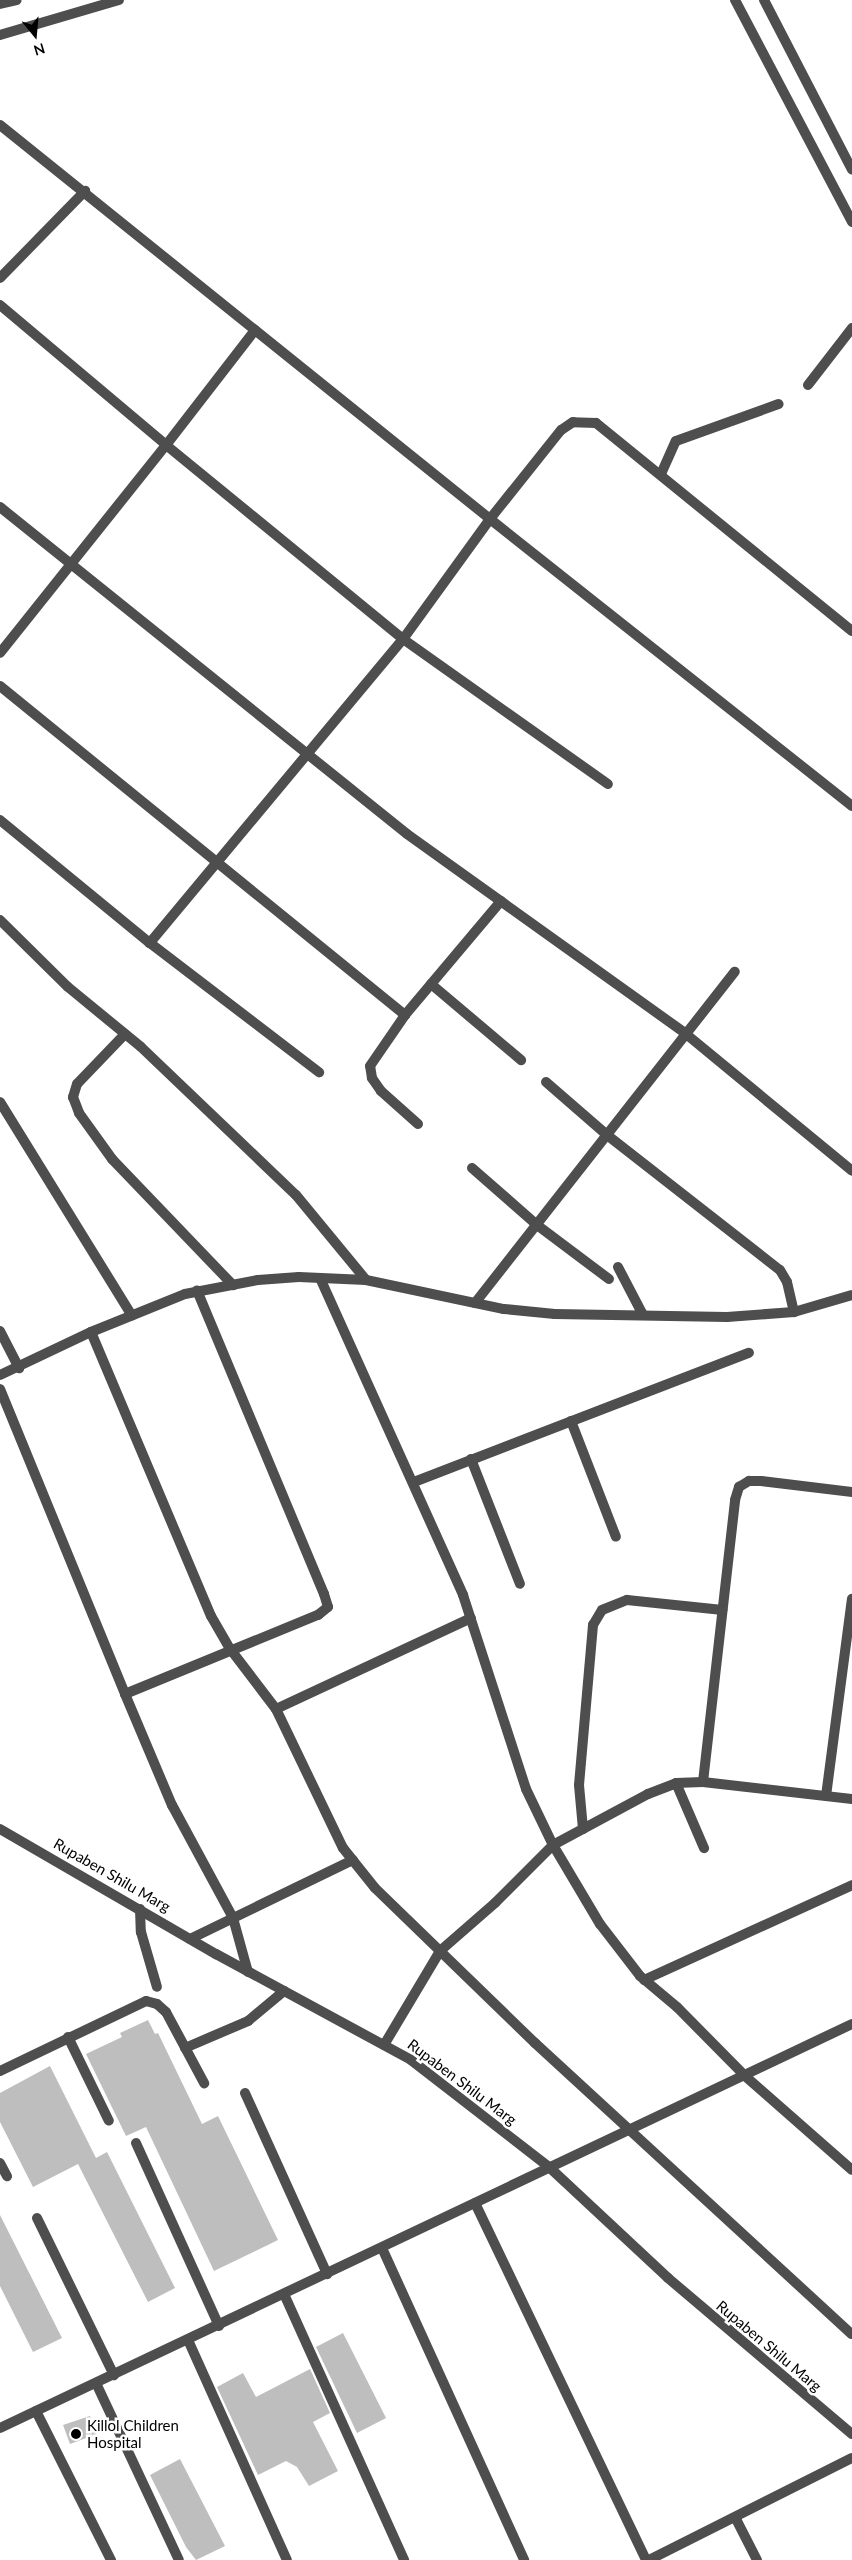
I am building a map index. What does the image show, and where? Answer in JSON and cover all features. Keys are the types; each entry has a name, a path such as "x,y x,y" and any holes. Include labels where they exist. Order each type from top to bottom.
{"street":[{"path":"0,4 16,0"},
{"path":"0,35 119,0"},
{"path":"735,0 852,222"},
{"path":"764,0 852,170"},
{"path":"0,125 85,191 490,520 852,806"},
{"path":"0,278 85,191"},
{"path":"0,305 166,445 403,639 608,784"},
{"path":"808,385 852,328"},
{"path":"0,653 72,565 255,330"},
{"path":"661,474 676,441 779,404"},
{"path":"150,943 309,755 403,639 490,520 561,430 573,422 596,423 852,631"},
{"path":"0,507 407,834 686,1034 852,1171"},
{"path":"0,686 216,864 405,1015"},
{"path":"0,820 150,943 320,1072"},
{"path":"418,1124 381,1090 372,1078 370,1066 405,1015 501,901"},
{"path":"0,920 68,987 125,1034 296,1195 366,1280"},
{"path":"475,1303 735,972"},
{"path":"432,984 521,1060"},
{"path":"125,1034 77,1084 73,1097 79,1113 112,1159 233,1284"},
{"path":"546,1082 608,1135 780,1270 787,1282 794,1312"},
{"path":"0,1102 132,1316"},
{"path":"472,1168 537,1224 609,1280"},
{"path":"618,1268 643,1315"},
{"path":"320,1278 414,1482 471,1618 526,1789 553,1845 600,1924 644,1980 676,2007 745,2076 852,2170"},
{"path":"0,1375 19,1368 91,1332 197,1291 258,1280 320,1278 366,1280 475,1303 555,1314 727,1317 794,1312 852,1295"},
{"path":"125,1694 318,1615 328,1607 197,1291"},
{"path":"0,1331 19,1368"},
{"path":"91,1332 210,1616 231,1650 276,1709 343,1848 375,1888 440,1951 627,2129 852,2334"},
{"path":"414,1482 749,1353"},
{"path":"0,1389 172,1805 233,1918 248,1972"},
{"path":"571,1421 616,1537"},
{"path":"472,1460 520,1584"},
{"path":"703,1782 722,1610 739,1488 749,1481 761,1481 852,1492"},
{"path":"826,1796 852,1599"},
{"path":"583,1829 579,1785 593,1625 598,1617 608,1606 627,1600 722,1610"},
{"path":"276,1709 471,1618"},
{"path":"384,2045 440,1951 495,1903 553,1845 648,1794 676,1783 703,1782 852,1799"},
{"path":"676,1783 704,1848"},
{"name":"Rupaben Shilu Marg","path":"0,1829 248,1972 411,2060 549,2168 668,2278 852,2434"},
{"path":"190,1938 353,1860"},
{"path":"644,1980 852,1885"},
{"path":"140,1909 141,1932 158,1987"},
{"path":"185,2048 248,2021 284,1991"},
{"path":"0,2071 146,2000 157,2004 166,2012 204,2083"},
{"path":"1,2426 36,2412 382,2248 627,2129 745,2076 852,2024"},
{"path":"68,2037 109,2121"},
{"path":"245,2092 327,2274"},
{"path":"136,2143 218,2326"},
{"path":"0,2163 7,2176"},
{"path":"475,2203 648,2560 736,2519 852,2458"},
{"path":"37,2218 114,2375"},
{"path":"382,2248 524,2560"},
{"path":"284,2294 404,2560"},
{"path":"188,2340 287,2560"},
{"path":"96,2383 179,2560"},
{"path":"36,2412 111,2560"},
{"path":"736,2519 757,2560"}],"building":[{"path":"148,2020 155,2034 158,2033 202,2124 218,2116 278,2240 214,2271 146,2127 126,2136 86,2054 122,2037 120,2033"},
{"path":"50,2066 96,2158 107,2152 175,2288 148,2302 78,2164 33,2187 0,2122 0,2093"},
{"path":"0,2215 62,2338 33,2352 0,2286"},
{"path":"343,2333 386,2418 357,2433 316,2347"},
{"path":"310,2369 330,2413 313,2422 338,2471 309,2486 297,2467 286,2461 258,2475 217,2387 243,2373 256,2397"},
{"path":"90,2416 97,2434 70,2444 63,2425"},
{"path":"180,2459 225,2546 196,2560 186,2547 150,2475"}],"place":[{"name":"Killol Children Hospital","path":"76,2434"}]}
